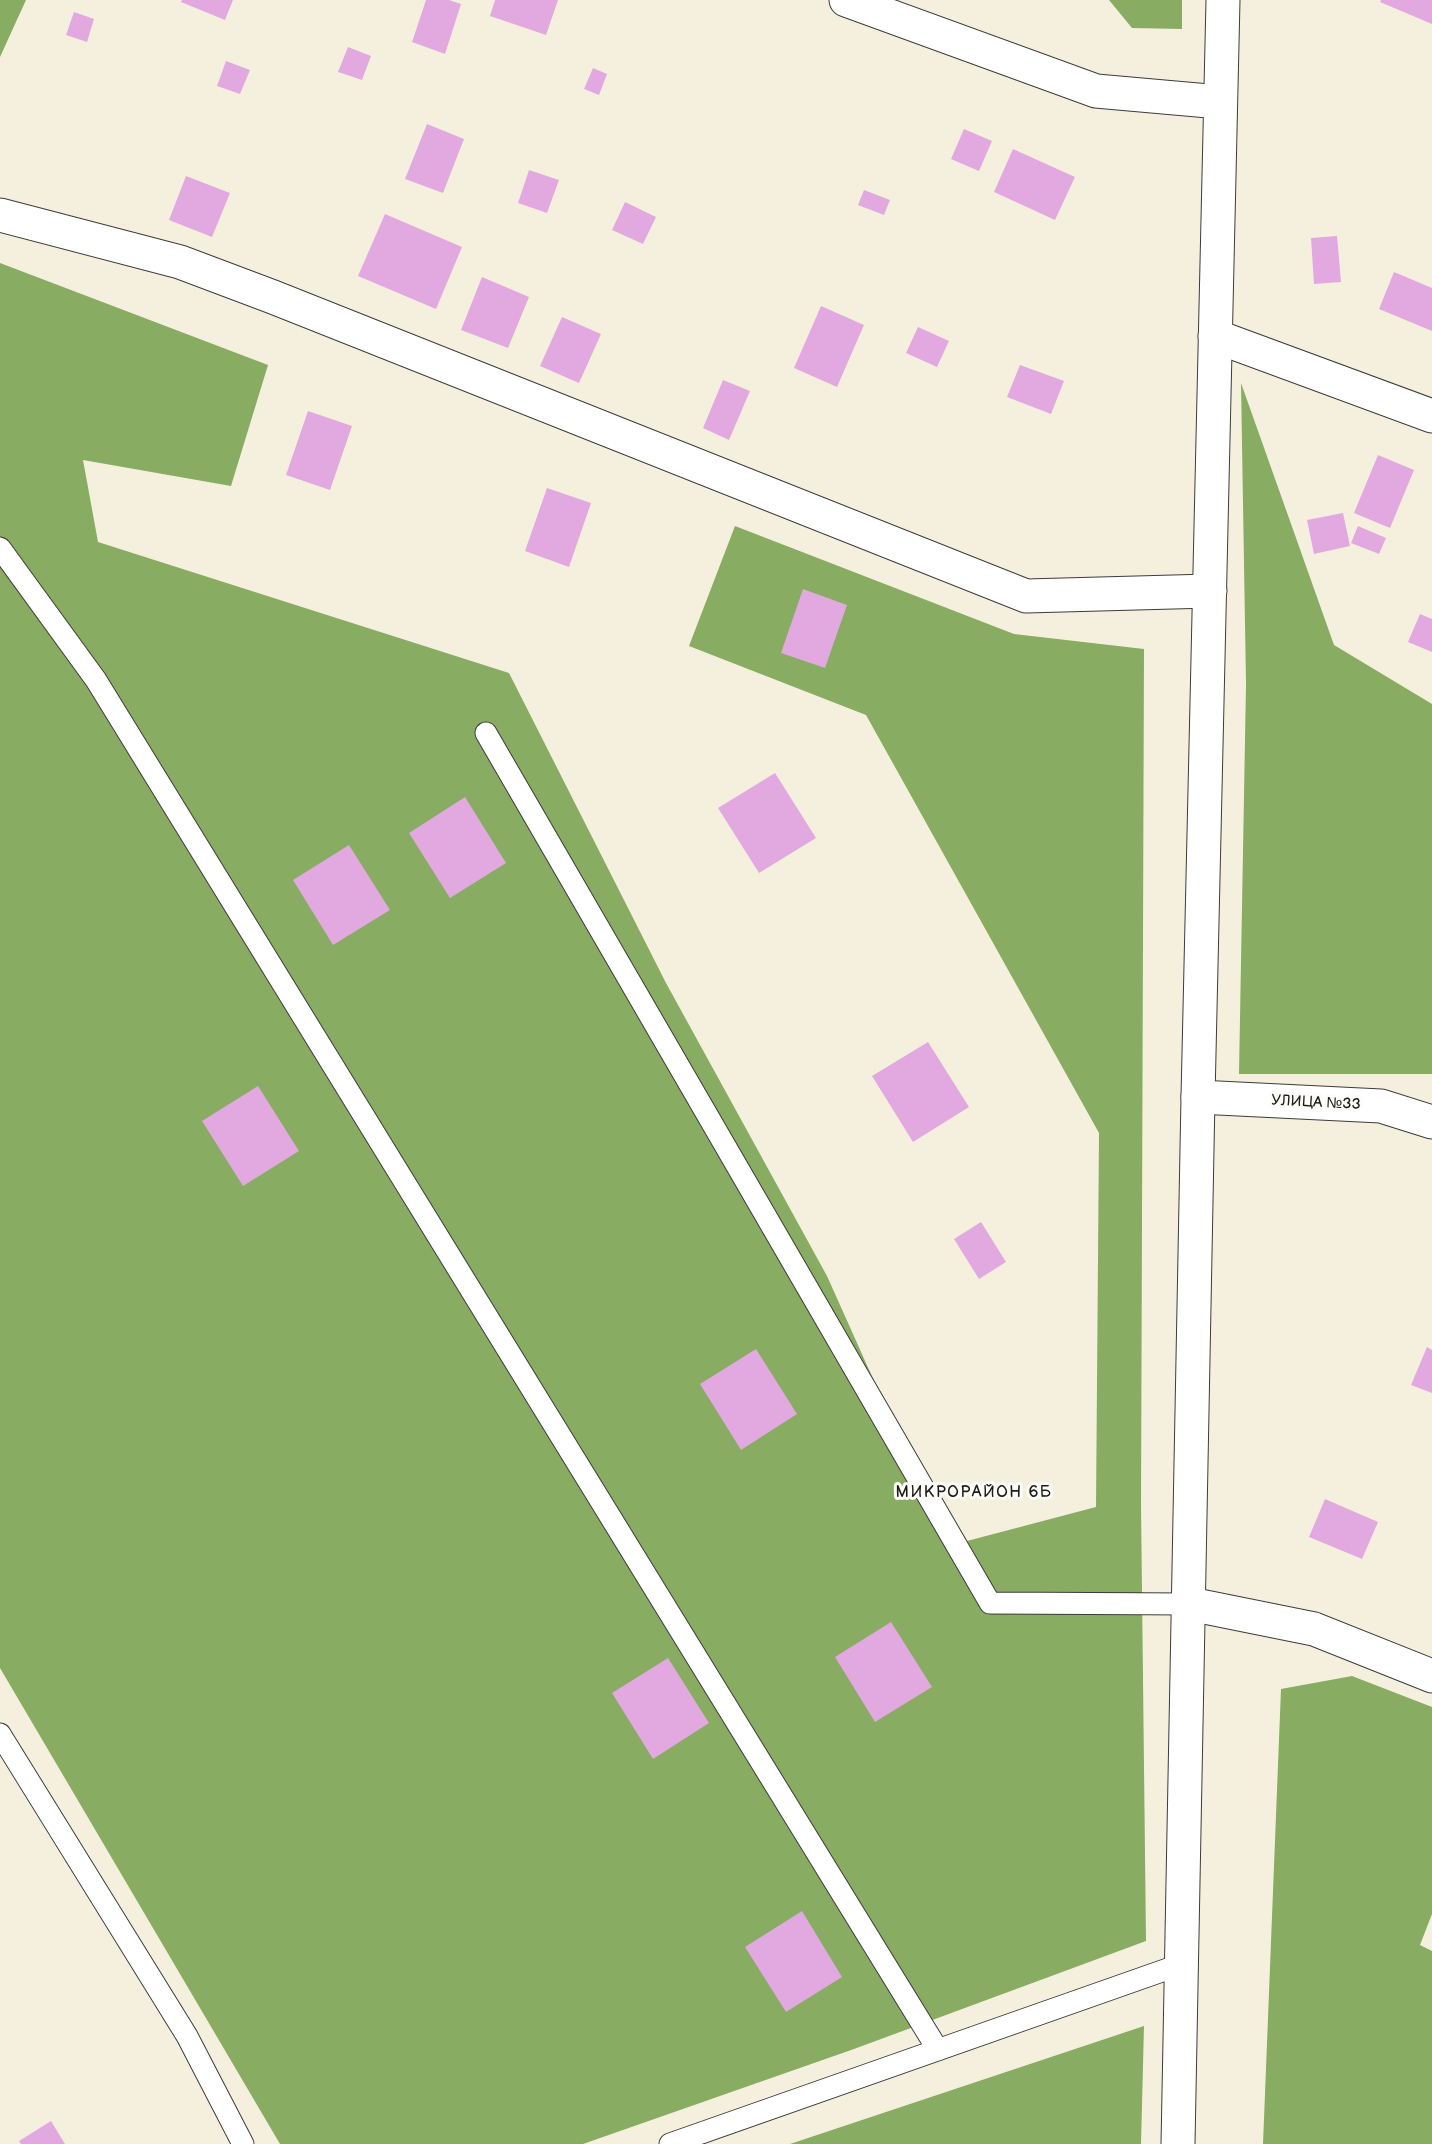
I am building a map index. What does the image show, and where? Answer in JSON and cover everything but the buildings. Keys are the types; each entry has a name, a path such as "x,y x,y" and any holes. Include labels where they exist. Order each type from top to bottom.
{"street":[{"path":"846,0 1096,91 1220,102"},
{"path":"1178,2144 1222,0"},
{"path":"0,215 180,262 1026,596 1210,591"},
{"path":"1215,336 1432,416"},
{"name":"УЛИЦА №33","path":"1198,1097 1381,1106 1432,1122"},
{"path":"1190,1604 1314,1629 1432,1676"}],"lane":[{"path":"0,548 96,680 938,2050"},
{"path":"486,733 990,1603 1190,1604"},
{"path":"0,1734 187,2037 243,2144"},
{"path":"670,2144 1182,1964"}],"green space":[{"path":"0,0 26,0 0,57"},
{"path":"1109,0 1182,0 1182,29 1132,28"},
{"path":"0,263 268,365 231,486 83,460 98,542 509,673 666,983 827,1276 948,1546 1096,1507 1099,1133 866,715 689,646 735,526 1014,634 1144,649 1141,1504 1146,1941 854,2049 583,2144 280,2144 0,1668"},
{"path":"1241,383 1334,645 1432,704 1432,1074 1239,1074 1246,684"},
{"path":"1352,1676 1432,1707 1432,1914 1420,1945 1432,1951 1432,2144 1263,2144 1281,1689"},
{"path":"1144,2026 1141,2144 790,2144"}],"district":[{"name":"МИКРОРАЙОН 6Б","path":"974,1493"}]}
